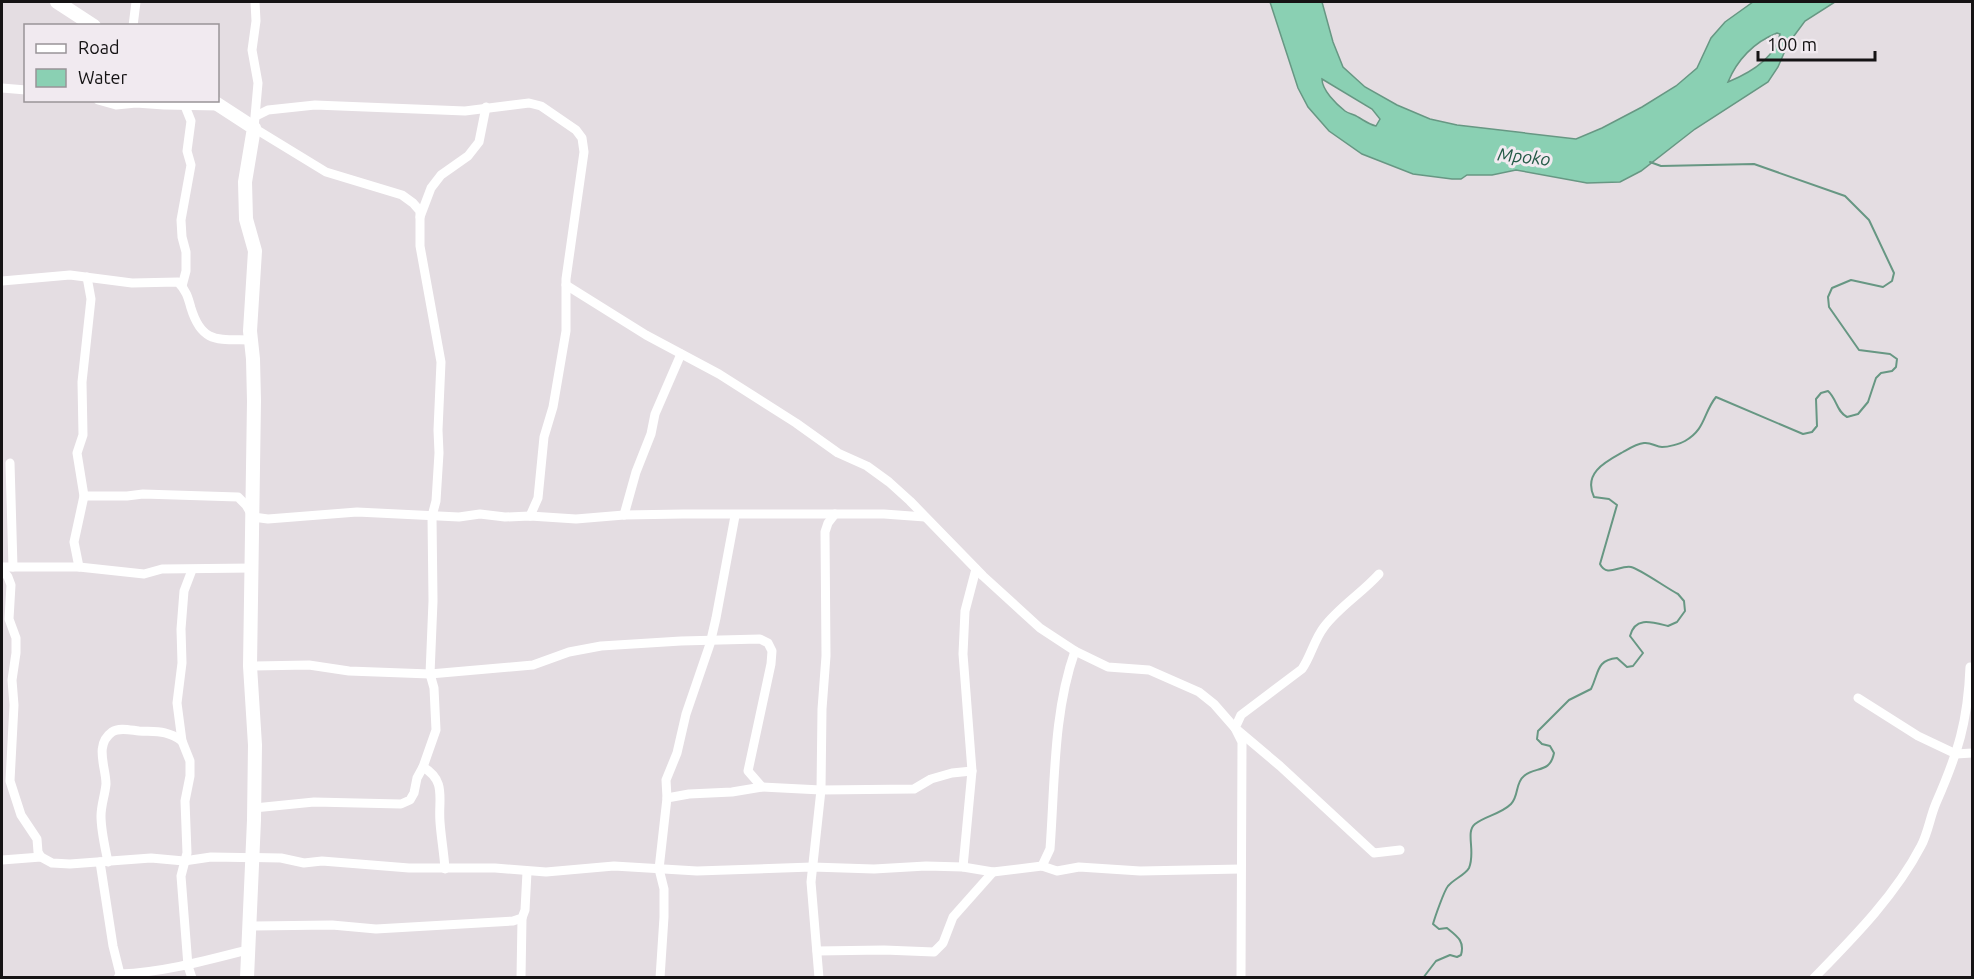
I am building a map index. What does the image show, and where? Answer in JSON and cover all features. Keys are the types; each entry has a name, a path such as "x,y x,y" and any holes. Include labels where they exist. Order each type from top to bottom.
{"street":[{"path":"57,2 91,24"},
{"path":"133,24 136,2"},
{"path":"247,978 253,858 255,746 250,666 254,401 250,332 255,251 246,219 245,182 255,122 258,83 252,51 256,21 255,2"},
{"path":"2,88 24,90"},
{"path":"105,102 116,105 136,103 185,106 217,103 255,122 326,172 402,195 420,212 422,257 441,362 439,453 436,501 432,516 433,601 430,674 434,688 436,730 410,800 400,804 314,802 254,808"},
{"path":"255,122 268,110 315,105 465,111 529,102 548,111 576,130 582,138 584,153 566,285 566,331 553,407 544,437 538,498 530,516"},
{"path":"183,286 186,252 181,220 191,165 188,151 191,121 185,106"},
{"path":"420,217 432,188 441,175 462,161 479,142 486,107"},
{"path":"2,281 70,275 132,283 178,282 186,289 195,321 201,331 210,337 251,340"},
{"path":"79,567 74,542 84,496 77,453 83,435 82,382 91,299 87,277"},
{"path":"566,285 646,335 719,374 838,453 867,466 889,482 976,569 1040,628 1075,651 1108,667 1149,670 1199,692 1214,704 1235,728 1280,766 1374,853 1400,850"},
{"path":"624,515 636,472 651,434 655,414 681,354"},
{"path":"10,464 13,567"},
{"path":"84,496 143,494 238,497 253,517"},
{"path":"253,517 268,519 357,512 459,517 480,514 576,519 624,515 835,514 925,517"},
{"path":"819,978 811,899 812,867 821,790 822,709 826,656 825,541 828,523 835,514"},
{"path":"660,978 664,889 659,869 667,798 666,780 677,753 686,714 711,641 735,516"},
{"path":"253,568 192,570 162,568 144,574 79,567 2,568 11,585 12,599 9,619 16,638 12,680 14,705 6,780 21,815 37,838 38,852 41,857 52,863 70,864 151,858 184,861 211,857 281,858 304,862 322,861 409,868 495,868 527,872 614,866 697,871 812,867 874,870 926,866 963,867 993,872 1042,866 1057,870 1079,867 1140,871 1241,869"},
{"path":"963,867 972,771 963,654 965,611 976,569"},
{"path":"192,570 184,591 181,629 182,663 177,703 182,741 190,761 190,776 185,801 188,853 184,861 182,876 188,966 192,978"},
{"path":"1235,728 1241,716 1302,669 1324,626 1379,574"},
{"path":"250,666 309,665 349,671 430,674 533,665 569,652 601,646 760,639 768,643 772,651 771,664 748,771 762,787"},
{"path":"1042,866 1050,849 1062,702 1068,670 1075,651"},
{"path":"1814,978 1870,918 1910,865 1922,844 1964,732 1968,709 1970,667"},
{"path":"1858,699 1899,726 1956,754 1972,753"},
{"path":"1235,728 1242,742 1241,978"},
{"path":"182,741 173,734 163,731 124,729 113,731 107,738 101,755 106,786 101,818 104,862 113,946 119,976 188,966 247,950"},
{"path":"423,767 431,772 440,788 439,820 445,869"},
{"path":"667,798 762,787 821,790 914,789 931,779 952,773 972,771"},
{"path":"2,860 41,857"},
{"path":"521,978 522,918 525,910 527,872"},
{"path":"817,951 934,952 943,943 953,917 993,872"},
{"path":"248,926 332,925 376,929 513,921 522,918"}],"water":[{"name":"Mpoko","path":"1270,2 1322,2 1333,42 1343,67 1365,87 1397,105 1430,119 1457,125 1576,139 1642,107 1676,86 1697,68 1711,38 1725,22 1753,2 1835,2 1805,21 1788,44 1778,67 1768,82 1695,129 1641,171 1620,182 1587,183 1516,170 1492,175 1467,175 1461,179 1413,174 1362,154 1329,131 1308,107 1298,88","holes":["1777,33 1780,34 1777,43 1767,58 1745,74 1728,82 1736,66 1747,53 1761,41","1322,79 1372,109 1380,119 1376,126 1341,108 1327,92"]}],"waterway":[{"path":"1423,978 1436,961 1450,955 1457,957 1461,955 1462,946 1457,936 1447,928 1439,929 1433,924 1448,886 1469,868 1472,828 1479,821 1511,804 1521,779 1528,773 1546,767 1552,760 1554,753 1550,746 1542,744 1537,739 1538,731 1569,700 1591,689 1599,668 1605,661 1617,658 1627,667 1633,666 1643,653 1630,636 1636,625 1645,622 1668,626 1677,622 1685,611 1684,601 1678,594 1641,571 1631,567 1610,571 1600,564 1617,505 1609,499 1594,497 1591,481 1598,469 1609,460 1638,444 1647,443 1665,447 1685,441 1701,426 1716,397 1803,434 1812,432 1817,426 1816,399 1821,393 1828,391 1841,412 1847,417 1858,414 1868,402 1876,378 1881,373 1892,371 1896,367 1897,359 1890,354 1859,350 1829,307 1828,297 1832,288 1851,280 1883,287 1892,281 1894,273 1869,220 1845,196 1754,164 1661,166 1650,162"}]}
